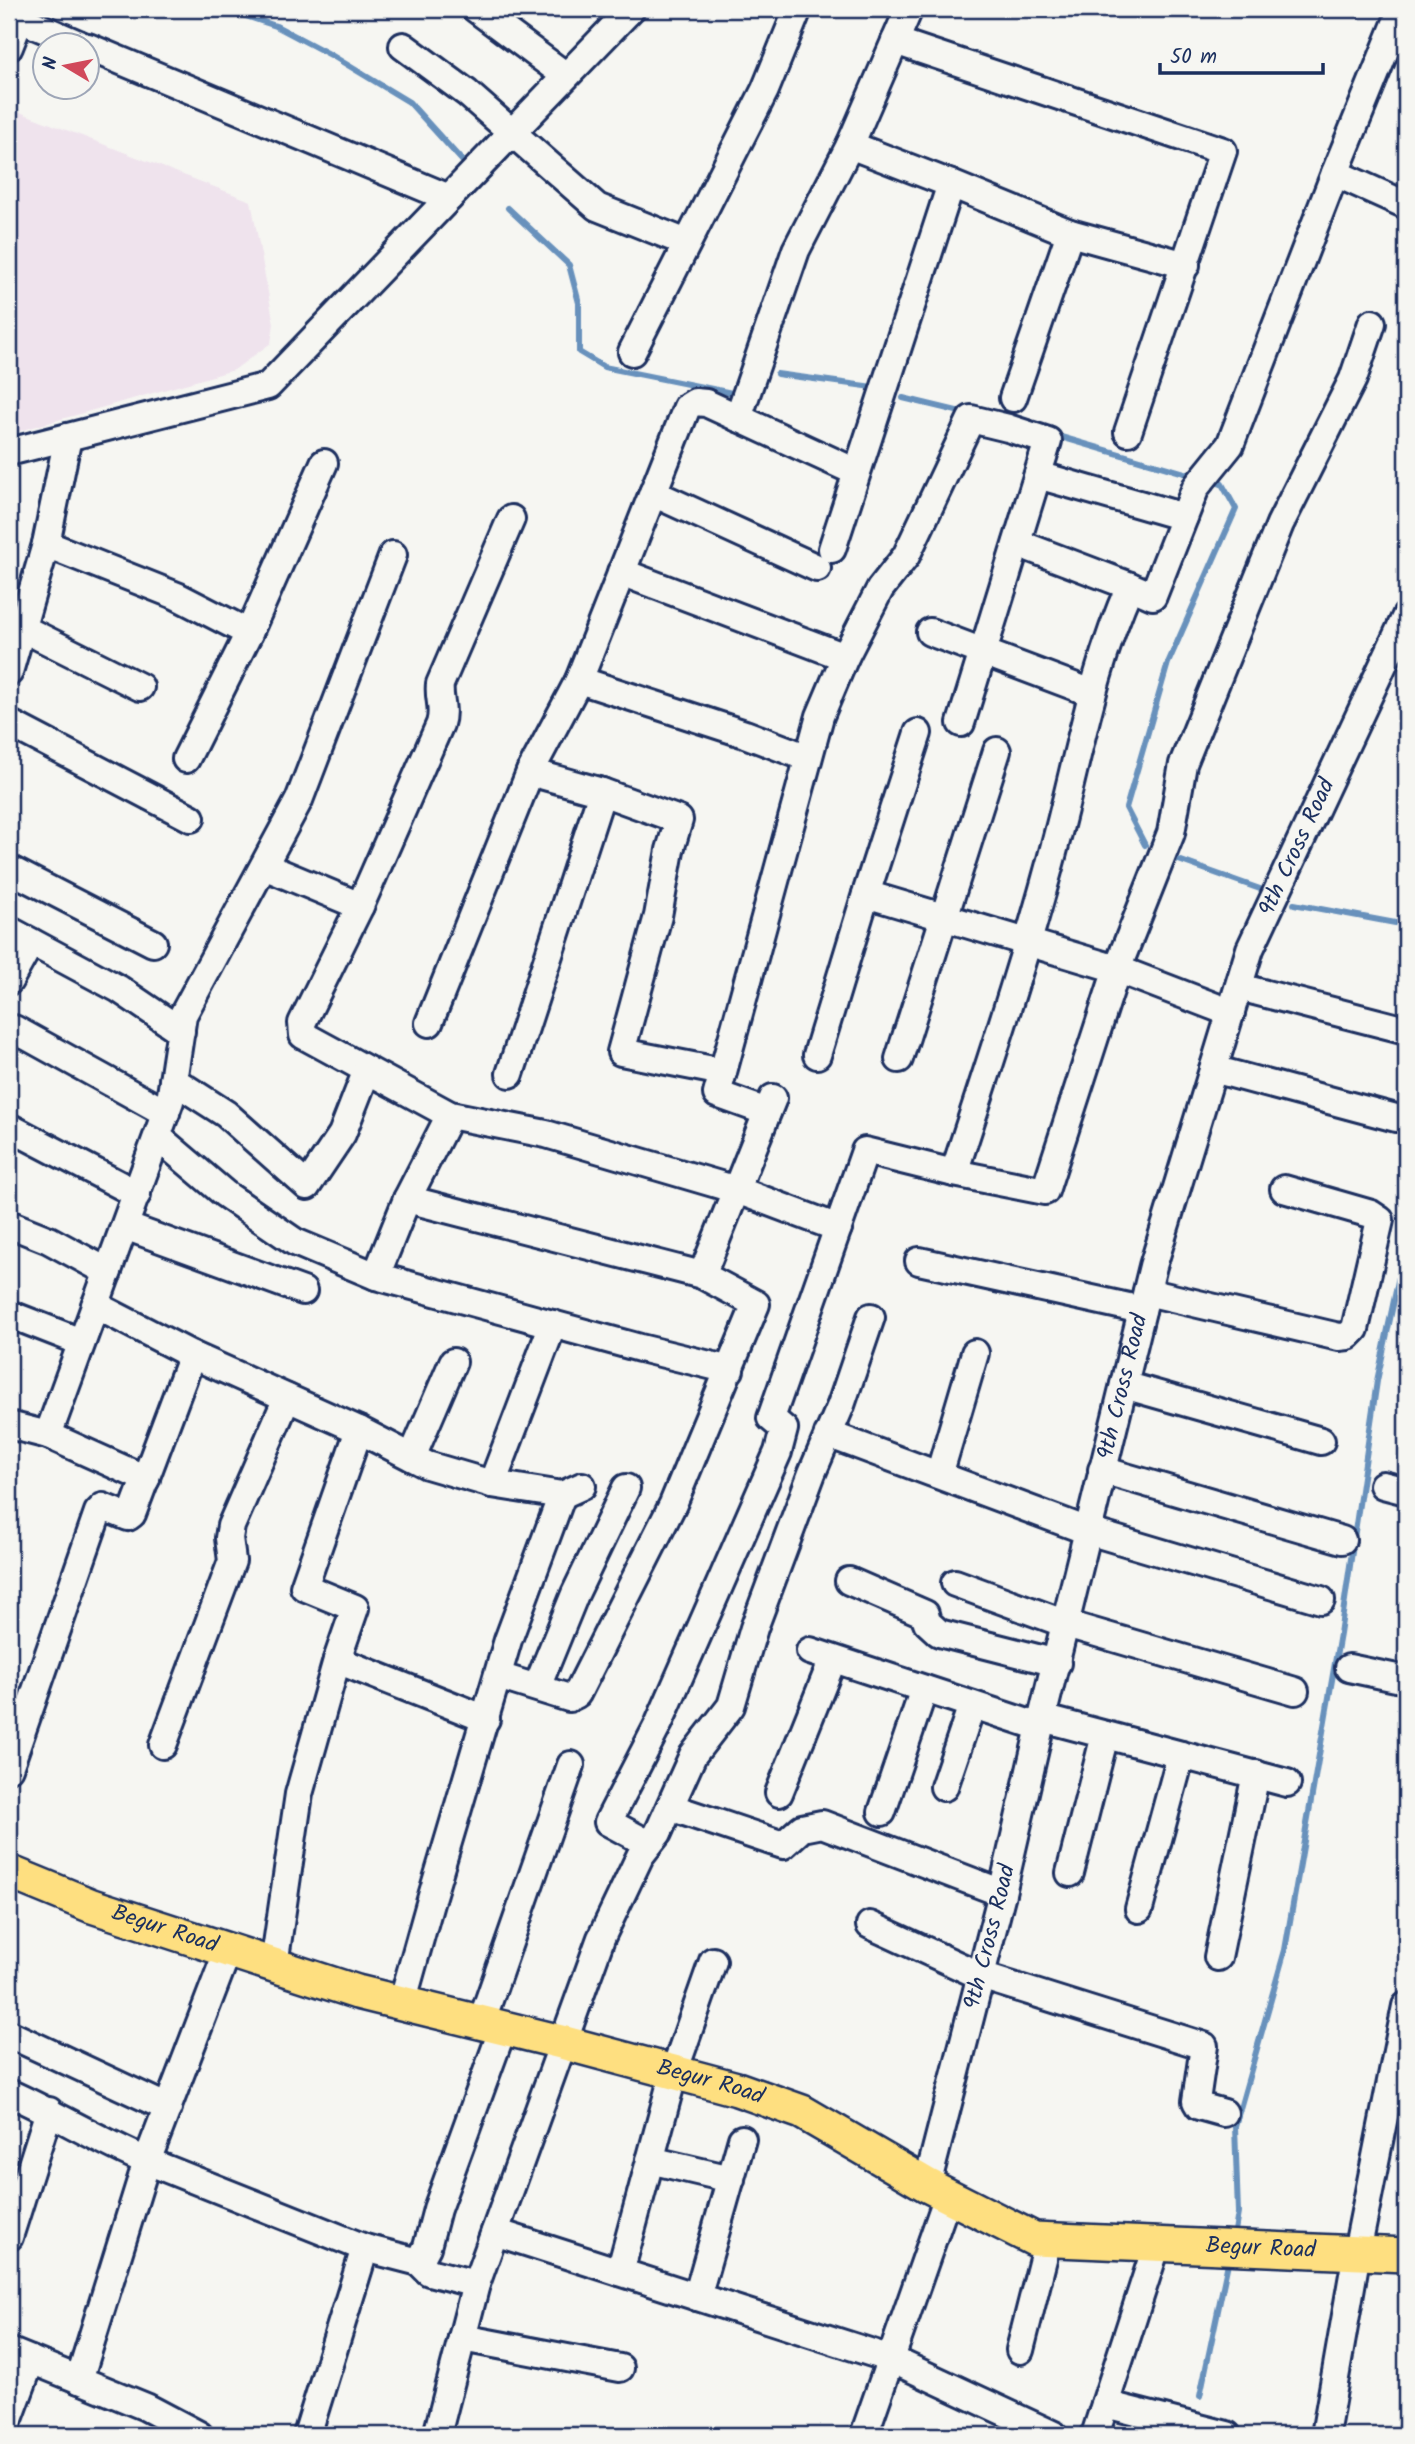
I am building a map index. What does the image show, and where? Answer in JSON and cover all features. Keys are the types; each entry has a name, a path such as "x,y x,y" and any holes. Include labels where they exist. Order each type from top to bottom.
{"main road":[{"name":"Begur Road","path":"9,1871 92,1906 357,1992 737,2089 802,2112 937,2191 1034,2239 1406,2255"}],"street":[{"path":"476,9 566,76"},
{"path":"9,452 268,386 631,9"},
{"path":"632,352 765,90 797,9"},
{"path":"738,418 796,250 849,145 909,9"},
{"path":"1017,543 1153,596 1196,487 1230,445 1335,173 1402,9"},
{"path":"9,47 17,14 55,32"},
{"path":"895,41 1223,151 1128,432"},
{"path":"403,46 467,93 597,207 687,243"},
{"path":"102,53 449,198"},
{"path":"849,145 1070,233 1186,265"},
{"path":"1335,173 1406,205"},
{"path":"653,493 824,559 951,184"},
{"path":"1013,398 1070,233"},
{"path":"649,1844 608,1822 659,1723 778,1452 784,1429 771,1418 865,1151 954,1173 1045,1191 1117,969 1171,833 1183,764 1280,524 1353,379 1372,323"},
{"path":"429,1023 530,772 579,680 687,407 695,402 706,403 856,471"},
{"path":"702,1275 770,1104 717,1094 820,716 845,657 880,589 906,556 971,419 1048,441 961,723"},
{"path":"9,672 17,634 46,544 68,437"},
{"path":"186,759 249,633 324,463"},
{"path":"1038,475 1184,517"},
{"path":"511,519 440,684 444,711 440,724 360,906 302,1023 303,1035 450,1115 546,1134 737,1190 838,1228"},
{"path":"46,544 177,596 249,633"},
{"path":"48,1436 162,1125 173,1080 183,1015 299,800 393,555"},
{"path":"621,572 845,657"},
{"path":"954,1173 1057,838 1092,693 1118,612 1130,586"},
{"name":"9th Cross Road","path":"864,2435 891,2359 937,2191 981,1976 1153,1266 1250,949 1406,616"},
{"path":"930,632 1092,693"},
{"path":"17,634 141,687"},
{"path":"579,680 745,734 808,758"},
{"path":"9,723 191,818"},
{"path":"817,1055 918,733"},
{"path":"898,1059 998,751"},
{"path":"530,772 602,792 679,820 670,850 659,916 621,1052 723,1072"},
{"path":"510,1074 602,792"},
{"path":"264,866 360,906"},
{"path":"9,869 153,943"},
{"path":"866,894 1117,969 1231,1013"},
{"path":"9,981 20,936 119,989 181,1031"},
{"path":"1239,987 1406,1030"},
{"path":"14,1029 162,1125 225,1194 295,1242 376,1276 730,1370"},
{"path":"1213,1069 1396,1118"},
{"path":"173,1080 226,1114 307,1186 342,1134 367,1070"},
{"path":"376,1276 407,1199 450,1115"},
{"path":"9,1127 137,1194"},
{"path":"919,1261 1339,1337 1348,1336 1355,1329 1380,1220 1371,1214 1284,1189"},
{"path":"407,1199 702,1275 756,1304 673,1504 612,1623 584,1685 577,1694 569,1698 498,1676"},
{"path":"9,1224 49,1240 107,1272"},
{"path":"125,1226 303,1291"},
{"path":"95,1305 192,1355 359,1430 427,1465 492,1484 572,1491 531,1574 498,1676 402,2003"},
{"path":"9,1314 81,1342"},
{"path":"438,2435 476,2284 601,1938 640,1856 658,1833 692,1755 731,1706 754,1628 841,1405 871,1317"},
{"path":"492,1484 553,1324"},
{"path":"939,1475 975,1353"},
{"path":"9,1768 98,1512 103,1507 128,1517 132,1514 192,1355"},
{"path":"412,1457 453,1362"},
{"path":"1124,1385 1321,1441"},
{"path":"163,1745 232,1561 229,1538 231,1527 287,1398"},
{"path":"9,1426 48,1436 146,1479"},
{"path":"274,1965 299,1794 337,1660 355,1608 304,1587 359,1430"},
{"path":"828,1434 1088,1531 1321,1600"},
{"path":"1102,1470 1342,1540"},
{"path":"537,1687 575,1594 626,1488"},
{"path":"849,1581 925,1614 927,1622 939,1633 1057,1663"},
{"path":"955,1583 1066,1623 1295,1691"},
{"path":"779,1793 821,1655 972,1704 1041,1723 1105,1735 1287,1783"},
{"path":"337,1660 486,1719"},
{"path":"1349,1668 1406,1680"},
{"path":"882,1812 924,1689"},
{"path":"944,1787 972,1704"},
{"path":"1070,1873 1105,1735"},
{"path":"1139,1909 1181,1755"},
{"path":"419,2262 427,2247 571,1765"},
{"path":"1217,1957 1256,1774"},
{"path":"670,1807 783,1845 802,1828 822,1824 1002,1893"},
{"path":"870,1925 981,1976 1205,2046 1196,2101 1199,2106 1224,2113"},
{"path":"79,2380 147,2161 228,1950"},
{"path":"620,2272 674,2073 713,1961"},
{"path":"1325,2435 1357,2252 1406,2006"},
{"path":"9,2034 168,2108"},
{"path":"9,2094 147,2161 365,2248 419,2262 429,2272 476,2284"},
{"path":"9,2237 49,2112"},
{"path":"697,2297 742,2139"},
{"path":"650,2160 731,2179"},
{"path":"495,2232 891,2359 1011,2426 1054,2435"},
{"path":"1020,2350 1048,2239"},
{"path":"1095,2435 1157,2244"},
{"path":"307,2435 365,2248"},
{"path":"462,2338 620,2368"},
{"path":"9,2419 20,2356 146,2407 199,2435"},
{"path":"1105,2404 1227,2435"}],"shaded area":[{"path":"9,108 251,201 274,324 271,343 234,370 9,434"}],"waterway":[{"path":"225,9 276,26 331,55 409,102 467,166"},
{"path":"508,208 569,265 579,303 579,352 604,367 737,394"},
{"path":"777,374 873,387"},
{"path":"903,398 969,414"},
{"path":"1054,435 1195,476"},
{"path":"1145,845 1126,808 1168,663 1236,509 1222,484 1208,480"},
{"path":"1173,858 1260,889"},
{"path":"1294,904 1406,925"},
{"path":"1234,2237 1238,2213 1235,2126 1285,1950 1340,1634 1377,1381 1406,1243"},
{"path":"1200,2396 1229,2258"}]}
